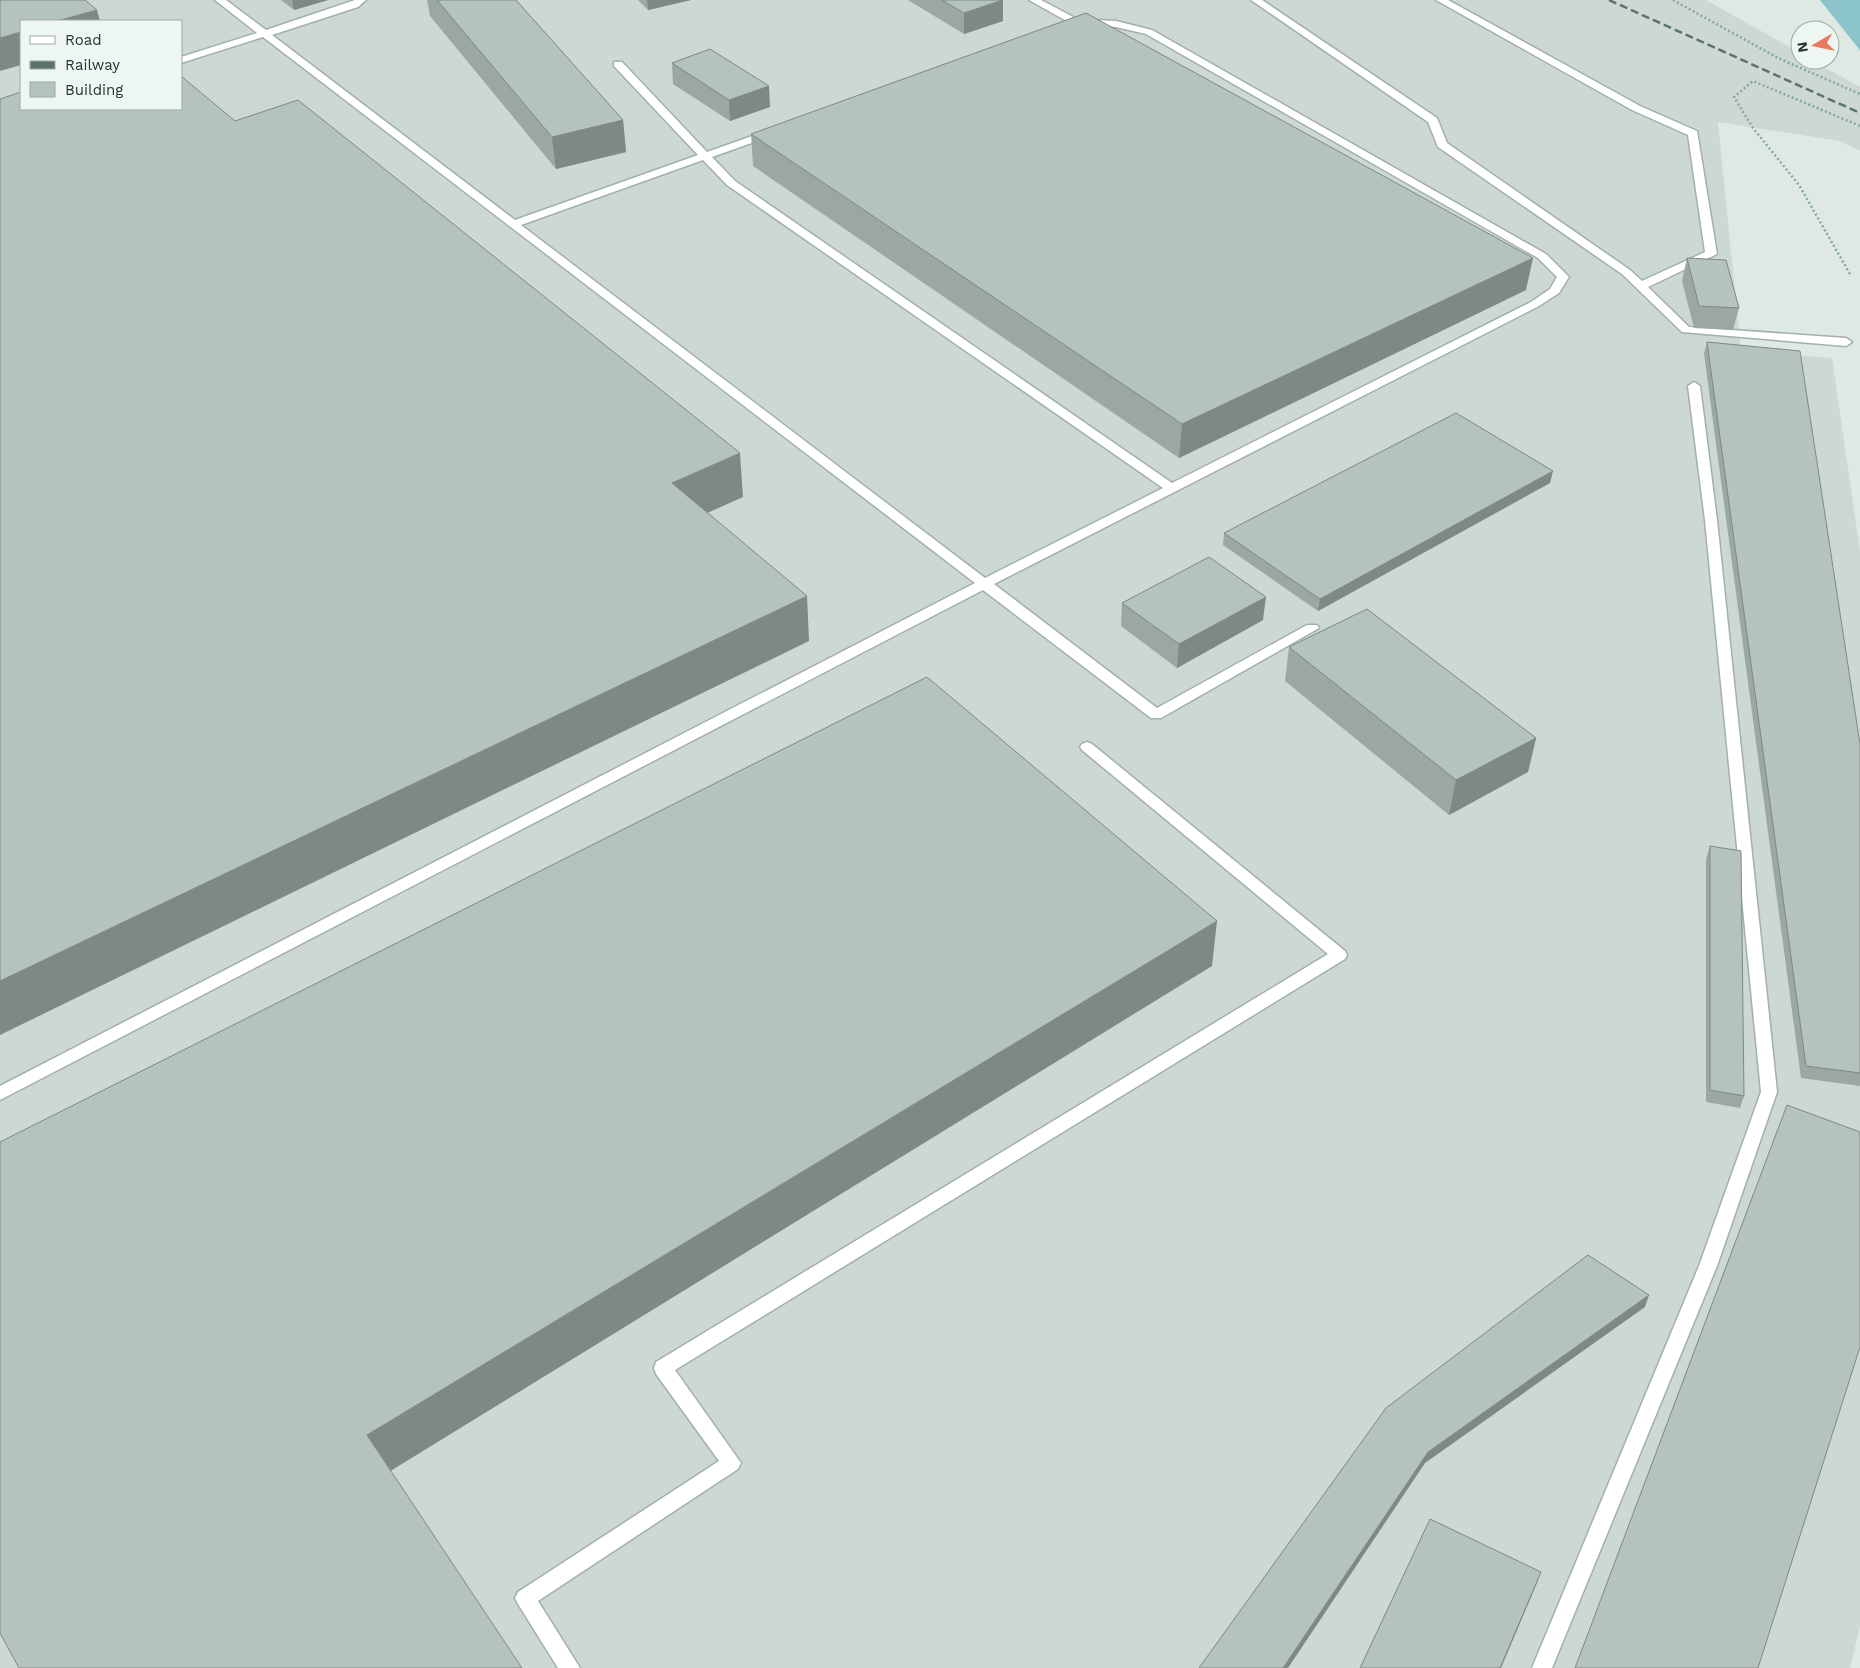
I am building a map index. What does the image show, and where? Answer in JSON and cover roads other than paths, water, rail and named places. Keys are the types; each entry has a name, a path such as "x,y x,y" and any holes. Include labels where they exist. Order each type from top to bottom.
{"lane":[{"path":"220,0 1156,715 1312,628"},
{"path":"182,60 355,4 361,0"},
{"path":"1034,0 1074,22"},
{"path":"1256,0 1433,120 1442,144 1626,272 1686,330 1846,342"},
{"path":"1441,0 1636,108 1693,133 1711,254 1641,286"},
{"path":"0,1094 985,584 1535,304 1555,291 1563,276 1542,256 1149,32 1116,24 1074,22 1056,29"},
{"path":"618,64 731,183 1172,489"},
{"path":"513,224 780,130"},
{"path":"1542,1668 1708,1266 1769,1092 1711,520 1694,386"},
{"path":"570,1668 525,1598 731,1463 664,1368 1339,955 1087,747"}],"water":[{"path":"1820,0 1860,0 1860,51 1840,25 1840,20 1836,20"}],"railway":[{"path":"1609,0 1860,113"}]}
